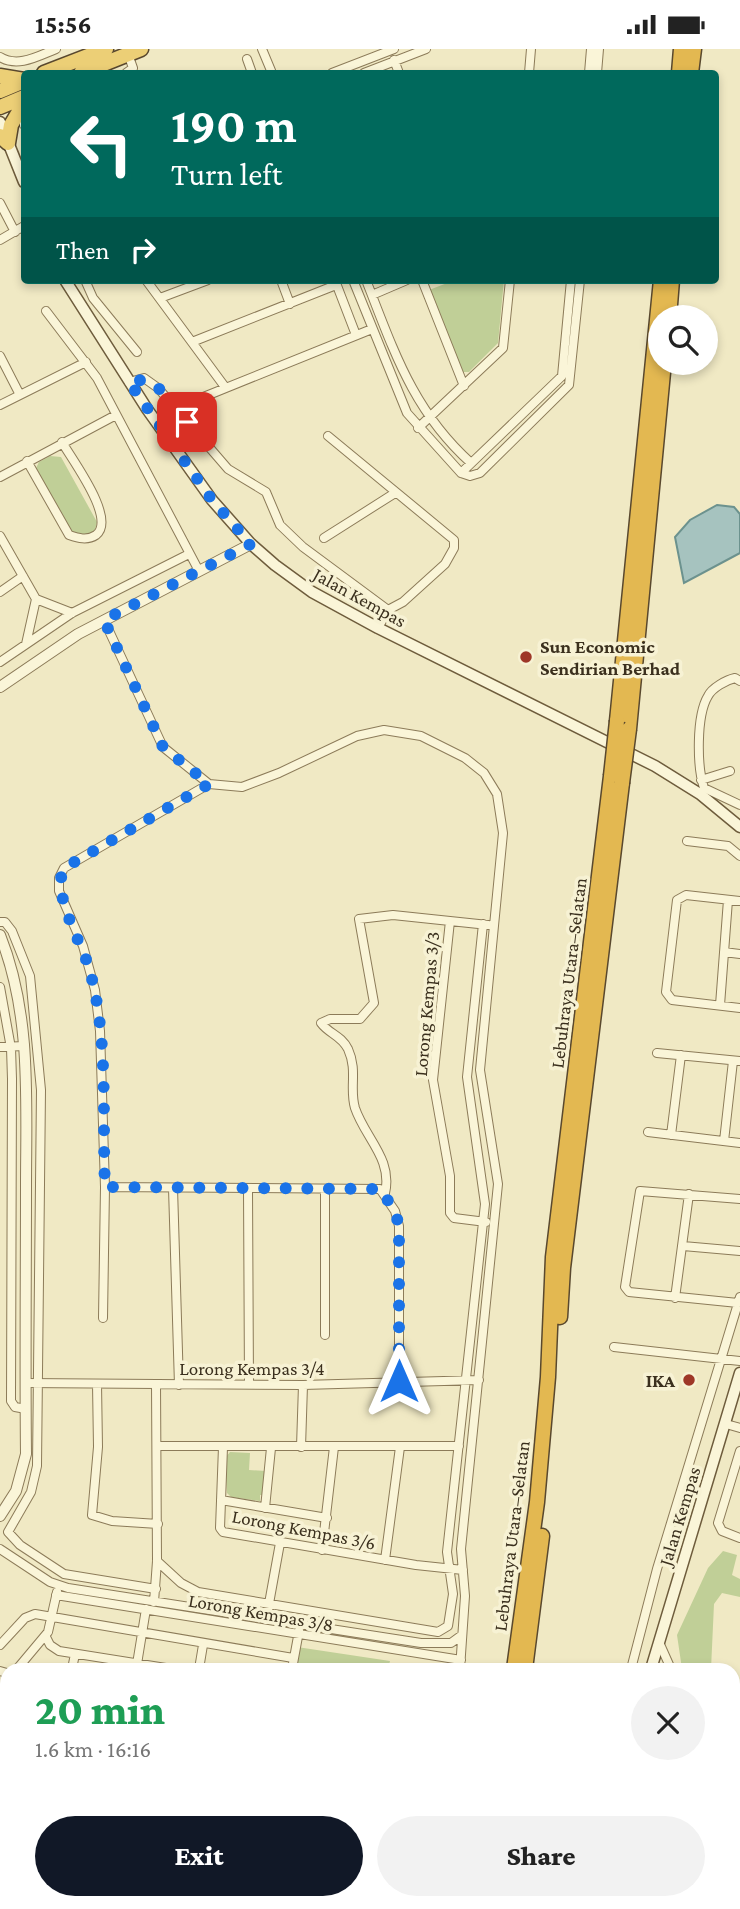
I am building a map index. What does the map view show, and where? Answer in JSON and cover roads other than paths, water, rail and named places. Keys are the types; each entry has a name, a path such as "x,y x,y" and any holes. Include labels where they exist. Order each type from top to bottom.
{"highway":[{"path":"52,70 106,49"},
{"path":"679,70 681,49"},
{"path":"691,70 694,49"},
{"path":"88,70 135,52"},
{"path":"0,76 21,80"},
{"path":"0,91 21,82"},
{"path":"0,107 21,98"},
{"path":"4,140 21,108"},
{"name":"Lebuhraya Utara–Selatan","path":"623,725 661,284"},
{"path":"670,305 672,284"},
{"name":"Lebuhraya Utara–Selatan","path":"526,1663 546,1500 563,1268 663,375"},
{"name":"Lebuhraya Utara–Selatan","path":"515,1663 537,1502 548,1377 553,1257 617,779"}],"main road":[{"path":"0,122 4,140 21,175"},
{"name":"Jalan Kempas","path":"68,284 129,382 212,500 251,544 312,592 702,788 740,827"},
{"name":"Jalan Kempas","path":"653,1663 740,1373"}],"street":[{"path":"0,58 9,62 24,62 56,49"},
{"path":"262,49 271,70"},
{"path":"372,70 426,49"},
{"path":"529,70 531,49"},
{"path":"589,70 591,49"},
{"path":"597,70 599,49"},
{"path":"340,70 392,50 398,70"},
{"path":"129,70 135,52"},
{"path":"247,59 251,70"},
{"path":"0,202 15,232"},
{"path":"0,240 21,228"},
{"path":"87,284 93,298 137,352"},
{"path":"149,284 225,387"},
{"path":"160,298 197,284"},
{"path":"282,284 290,304"},
{"path":"192,342 290,304 331,284"},
{"path":"336,284 356,335"},
{"path":"355,284 407,413 461,473 470,476 480,473 569,386 580,284"},
{"path":"368,284 406,381 429,419 471,463"},
{"path":"372,295 398,284"},
{"path":"424,284 464,386"},
{"path":"418,428 503,348 510,284"},
{"path":"461,473 562,376 571,284"},
{"path":"46,311 86,362 199,571"},
{"path":"201,398 372,328"},
{"path":"0,356 20,395"},
{"path":"0,405 86,362"},
{"path":"129,382 144,378 158,388 228,470 266,492 280,525 303,547 388,610"},
{"path":"0,477 116,415"},
{"path":"328,436 452,537 454,543 445,564 403,602 388,610 379,628"},
{"path":"27,461 69,535 83,539 95,535 102,524 101,510 62,442"},
{"path":"324,538 395,493"},
{"path":"0,536 36,599 72,613"},
{"path":"0,687 66,641 251,544"},
{"path":"0,662 72,613 189,554"},
{"path":"0,592 23,576"},
{"path":"26,644 36,599"},
{"path":"104,620 163,747 209,784 228,788 255,783 370,732 400,731 421,736 476,764 489,778 497,794 503,834 480,1070 498,1184 461,1549 465,1596 460,1663"},
{"path":"702,788 698,758 706,699 729,680 740,681"},
{"path":"702,788 730,771"},
{"path":"103,1318 105,1187 100,1031 95,990 83,946 59,891 59,878 64,868 209,784"},
{"path":"702,788 740,805"},
{"path":"687,841 728,846 740,856"},
{"path":"740,901 680,897 675,913 666,992 668,998 740,1007"},
{"path":"720,1005 728,900"},
{"path":"399,1381 399,1226 385,1193 387,1183 383,1162 355,1108 355,1073 350,1053 341,1038 321,1024 330,1019 360,1019 370,1011 374,1003 359,919 394,915 450,921"},
{"name":"Lorong Kempas 3/3","path":"494,1224 451,1215 450,1176 436,1111 433,1080 450,921 495,926"},
{"path":"0,922 5,922 12,931 26,964 35,1010 41,1090 40,1383 36,1475 31,1492 8,1528 9,1535 64,1574 156,1589"},
{"path":"157,1561 189,1589 442,1631 448,1626 452,1602 447,1552 485,1194 467,1077 483,924"},
{"path":"0,935 16,984 25,1046 26,1409 25,1463 16,1491 0,1516"},
{"path":"724,952 740,954"},
{"path":"0,987 10,1048 11,1401 15,1407 26,1409"},
{"path":"0,1047 25,1046"},
{"path":"657,1053 737,1061 724,1141"},
{"path":"671,1135 681,1055"},
{"path":"0,1110 11,1110"},
{"path":"648,1132 740,1143"},
{"path":"0,1172 11,1171"},
{"path":"105,1187 248,1190 375,1188 385,1193"},
{"path":"173,1188 178,1385"},
{"path":"325,1188 325,1335"},
{"path":"248,1190 250,1384"},
{"path":"633,1663 657,1569 739,1300 675,1298 626,1291 640,1191 740,1199"},
{"path":"675,1298 689,1194"},
{"path":"0,1234 11,1234"},
{"path":"683,1246 740,1251"},
{"path":"614,1346 740,1361"},
{"name":"Lorong Kempas 3/4","path":"25,1383 303,1385 479,1380"},
{"path":"97,1384 98,1447 92,1515 112,1521 158,1524"},
{"path":"153,1602 156,1589 158,1524 156,1384"},
{"path":"302,1447 303,1385"},
{"path":"726,1425 740,1429"},
{"path":"157,1446 271,1448 459,1445"},
{"name":"Lorong Kempas 3/6","path":"223,1447 221,1531 322,1550 463,1570"},
{"path":"322,1550 334,1447"},
{"path":"385,1560 400,1447"},
{"path":"265,1508 271,1448"},
{"path":"740,1451 718,1523 722,1531 740,1538"},
{"path":"221,1500 327,1518"},
{"path":"266,1620 280,1543"},
{"path":"0,1549 58,1586 266,1620 299,1629 421,1643 451,1643 462,1635"},
{"path":"22,1663 43,1640 52,1619 58,1586"},
{"name":"Lorong Kempas 3/8","path":"57,1595 299,1629 451,1663"},
{"path":"137,1663 146,1609"},
{"path":"0,1645 30,1615 293,1658"},
{"path":"293,1663 299,1629"},
{"path":"43,1640 53,1648 117,1663"},
{"path":"660,1642 669,1663"},
{"path":"200,1663 203,1645"},
{"path":"73,1663 75,1654"},
{"path":"101,1663 102,1658"}],"water":[{"path":"717,505 734,507 740,514 740,553 684,583 675,537 690,520"}],"place":[{"name":"Sun Economic Sendirian Berhad","path":"526,657"},
{"name":"IKA","path":"689,1380"}]}
